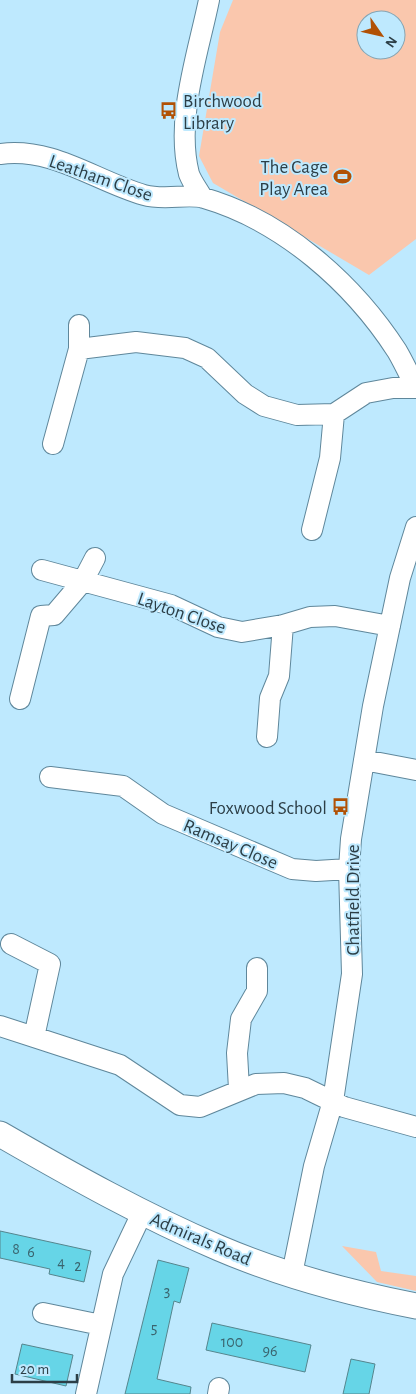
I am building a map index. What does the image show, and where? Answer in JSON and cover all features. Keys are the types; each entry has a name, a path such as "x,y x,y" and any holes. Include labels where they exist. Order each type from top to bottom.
{"street":[{"path":"79,349 136,342 185,348 207,358 245,394 264,406 297,415 334,414 366,393 393,388 416,388 398,353 376,321 353,294 300,248 266,224 235,209 202,197 190,176 185,150 185,124 199,40 209,0"},
{"name":"Leatham Close","path":"0,154 12,153 53,159 80,167 144,195 166,199 202,197"},
{"path":"53,444 79,349 79,325"},
{"path":"312,530 330,458 334,414"},
{"name":"Chatfield Drive","path":"292,1274 314,1166 333,1101 352,974 349,869 351,839 364,760 373,706 400,578 416,527"},
{"path":"20,699 41,616 54,615 83,581 95,558"},
{"name":"Layton Close","path":"42,570 171,605 226,629 242,632 283,625 310,617 336,616 390,626"},
{"path":"267,737 270,698 279,676 283,625"},
{"path":"364,760 416,770"},
{"name":"Ramsay Close","path":"50,777 126,777 163,814 292,869 316,871 349,869"},
{"path":"11,944 50,964 34,1037"},
{"path":"240,1089 237,1053 241,1019 257,991 257,968"},
{"path":"0,1026 120,1065 180,1105 200,1107 256,1084 284,1084 305,1088 344,1107 416,1127"},
{"name":"Admirals Road","path":"0,1134 142,1212 219,1248 292,1274 362,1295 416,1306"},
{"path":"86,1394 118,1259 142,1212"},
{"path":"43,1313 101,1325"}],"shaded area":[{"path":"233,0 416,0 416,239 369,275 213,183 199,156 220,32"},
{"path":"342,1246 376,1252 381,1271 416,1276 416,1291 377,1282"}],"building":[{"path":"0,1231 91,1251 84,1282 49,1274 50,1269 0,1258"},
{"path":"158,1260 189,1268 180,1303 174,1301 157,1379 191,1387 190,1394 125,1394"},
{"path":"212,1323 311,1345 305,1372 206,1350"},
{"path":"22,1344 73,1355 66,1386 15,1374"},
{"path":"351,1359 375,1364 369,1394 343,1394"}],"place":[{"name":"Birchwood Library","path":"169,111"},
{"name":"The Cage Play Area","path":"342,177"},
{"name":"Foxwood School","path":"341,807"}]}
